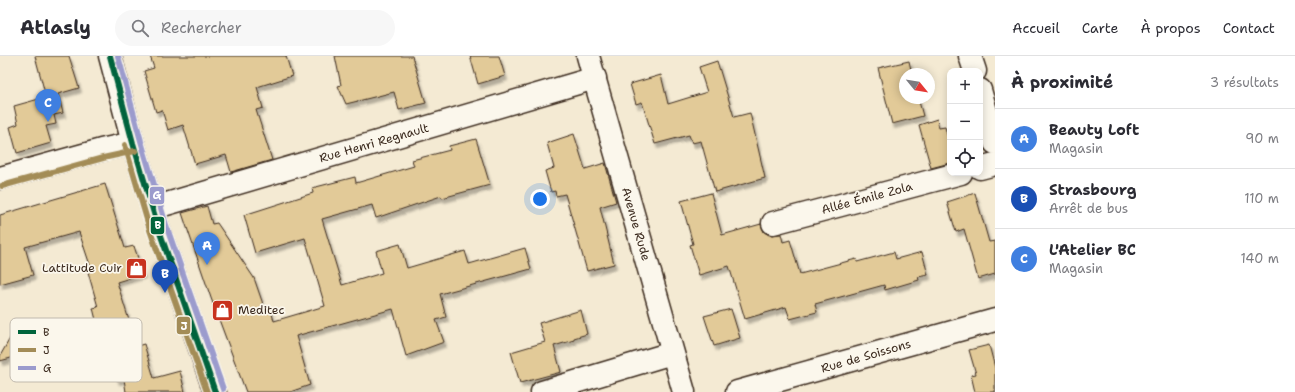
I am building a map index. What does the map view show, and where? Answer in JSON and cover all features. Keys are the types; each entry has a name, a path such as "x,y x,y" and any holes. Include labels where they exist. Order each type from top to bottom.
{"street":[{"path":"110,56 133,143 158,227 215,392"},
{"name":"Avenue Rude","path":"588,56 684,392"},
{"path":"970,56 974,68"},
{"name":"Rue Henri Regnault","path":"153,208 594,78"},
{"path":"983,101 995,144"},
{"path":"0,178 101,150 133,143"},
{"path":"983,167 995,164"},
{"name":"Allée Émile Zola","path":"773,223 950,176"},
{"name":"Rue de Soissons","path":"737,392 995,320"},
{"path":"542,392 672,353"}],"building":[{"path":"35,56 69,56 79,88 58,94 63,113 54,115 56,124 46,126 51,143 17,153 10,127 18,124 14,106 46,97"},
{"path":"150,56 286,56 292,76 257,87 263,108 256,110 272,160 231,172 226,155 195,164 183,125 168,130 162,110 156,112 144,71 154,68"},
{"path":"335,56 412,56 426,103 399,110 394,92 346,104 338,86 341,85"},
{"path":"470,56 499,56 505,76 478,84"},
{"path":"717,61 734,117 750,113 765,178 715,192 701,141 692,143 689,135 655,144 642,102 636,104 630,84 661,75 668,104 707,92 699,67"},
{"path":"909,61 911,68 899,68 899,104 920,104 923,116 892,124 878,68"},
{"path":"937,119 939,128 945,127 947,134 947,164 931,168 919,125"},
{"path":"574,134 585,169 605,163 616,202 600,207 614,264 587,271 565,194 556,196 555,191 551,192 545,171 554,168 547,143"},
{"path":"476,139 490,185 442,198 441,196 376,218 372,205 322,219 342,285 382,273 376,251 400,244 407,268 465,251 469,264 525,248 531,269 440,294 446,317 436,320 444,342 406,356 393,309 296,336 310,385 290,392 246,392 211,298 182,213 207,206 212,224 217,223 254,278 264,307 270,307 274,321 325,306 305,238 255,253 244,215 313,193 312,188 355,177 356,183 414,166 412,160 450,150 449,146"},
{"path":"105,184 125,248 134,246 143,274 117,282 128,318 96,318 93,308 98,307 88,272 92,271 79,232 25,247 33,275 0,284 0,215"},
{"path":"711,193 722,235 761,224 764,232 769,235 781,234 783,242 790,240 800,274 856,259 857,262 894,252 896,259 922,252 928,275 918,277 919,280 885,290 884,285 815,304 817,312 790,319 786,307 745,319 729,266 699,275 690,245 693,244 681,201"},
{"path":"975,193 989,242 995,241 995,274 978,279 964,229 956,232 947,202"},
{"path":"731,309 740,338 714,346 704,316"},
{"path":"581,310 587,334 554,346 561,372 520,383 511,352 545,342 539,323"},
{"path":"10,338 10,358 0,361 0,356"},
{"path":"144,344 154,378 180,371 185,392 126,392 124,382 142,382 142,345"},
{"path":"989,345 995,368 995,392 975,392 971,375 976,374 969,350"}],"transit line":[{"name":"B","path":"110,56 133,143 158,227 215,392"},
{"name":"G","path":"118,56 166,225 223,389"},
{"name":"J","path":"125,145 150,230 207,392"},
{"name":"J","path":"2,186 103,158 135,151"}],"place":[{"name":"L'Atelier BC","path":"48,122"},
{"name":"Beauty Loft","path":"207,265"},
{"name":"Lattitude Cuir","path":"137,268"},
{"name":"Strasbourg","path":"165,293"},
{"name":"Meditec","path":"223,310"}]}
